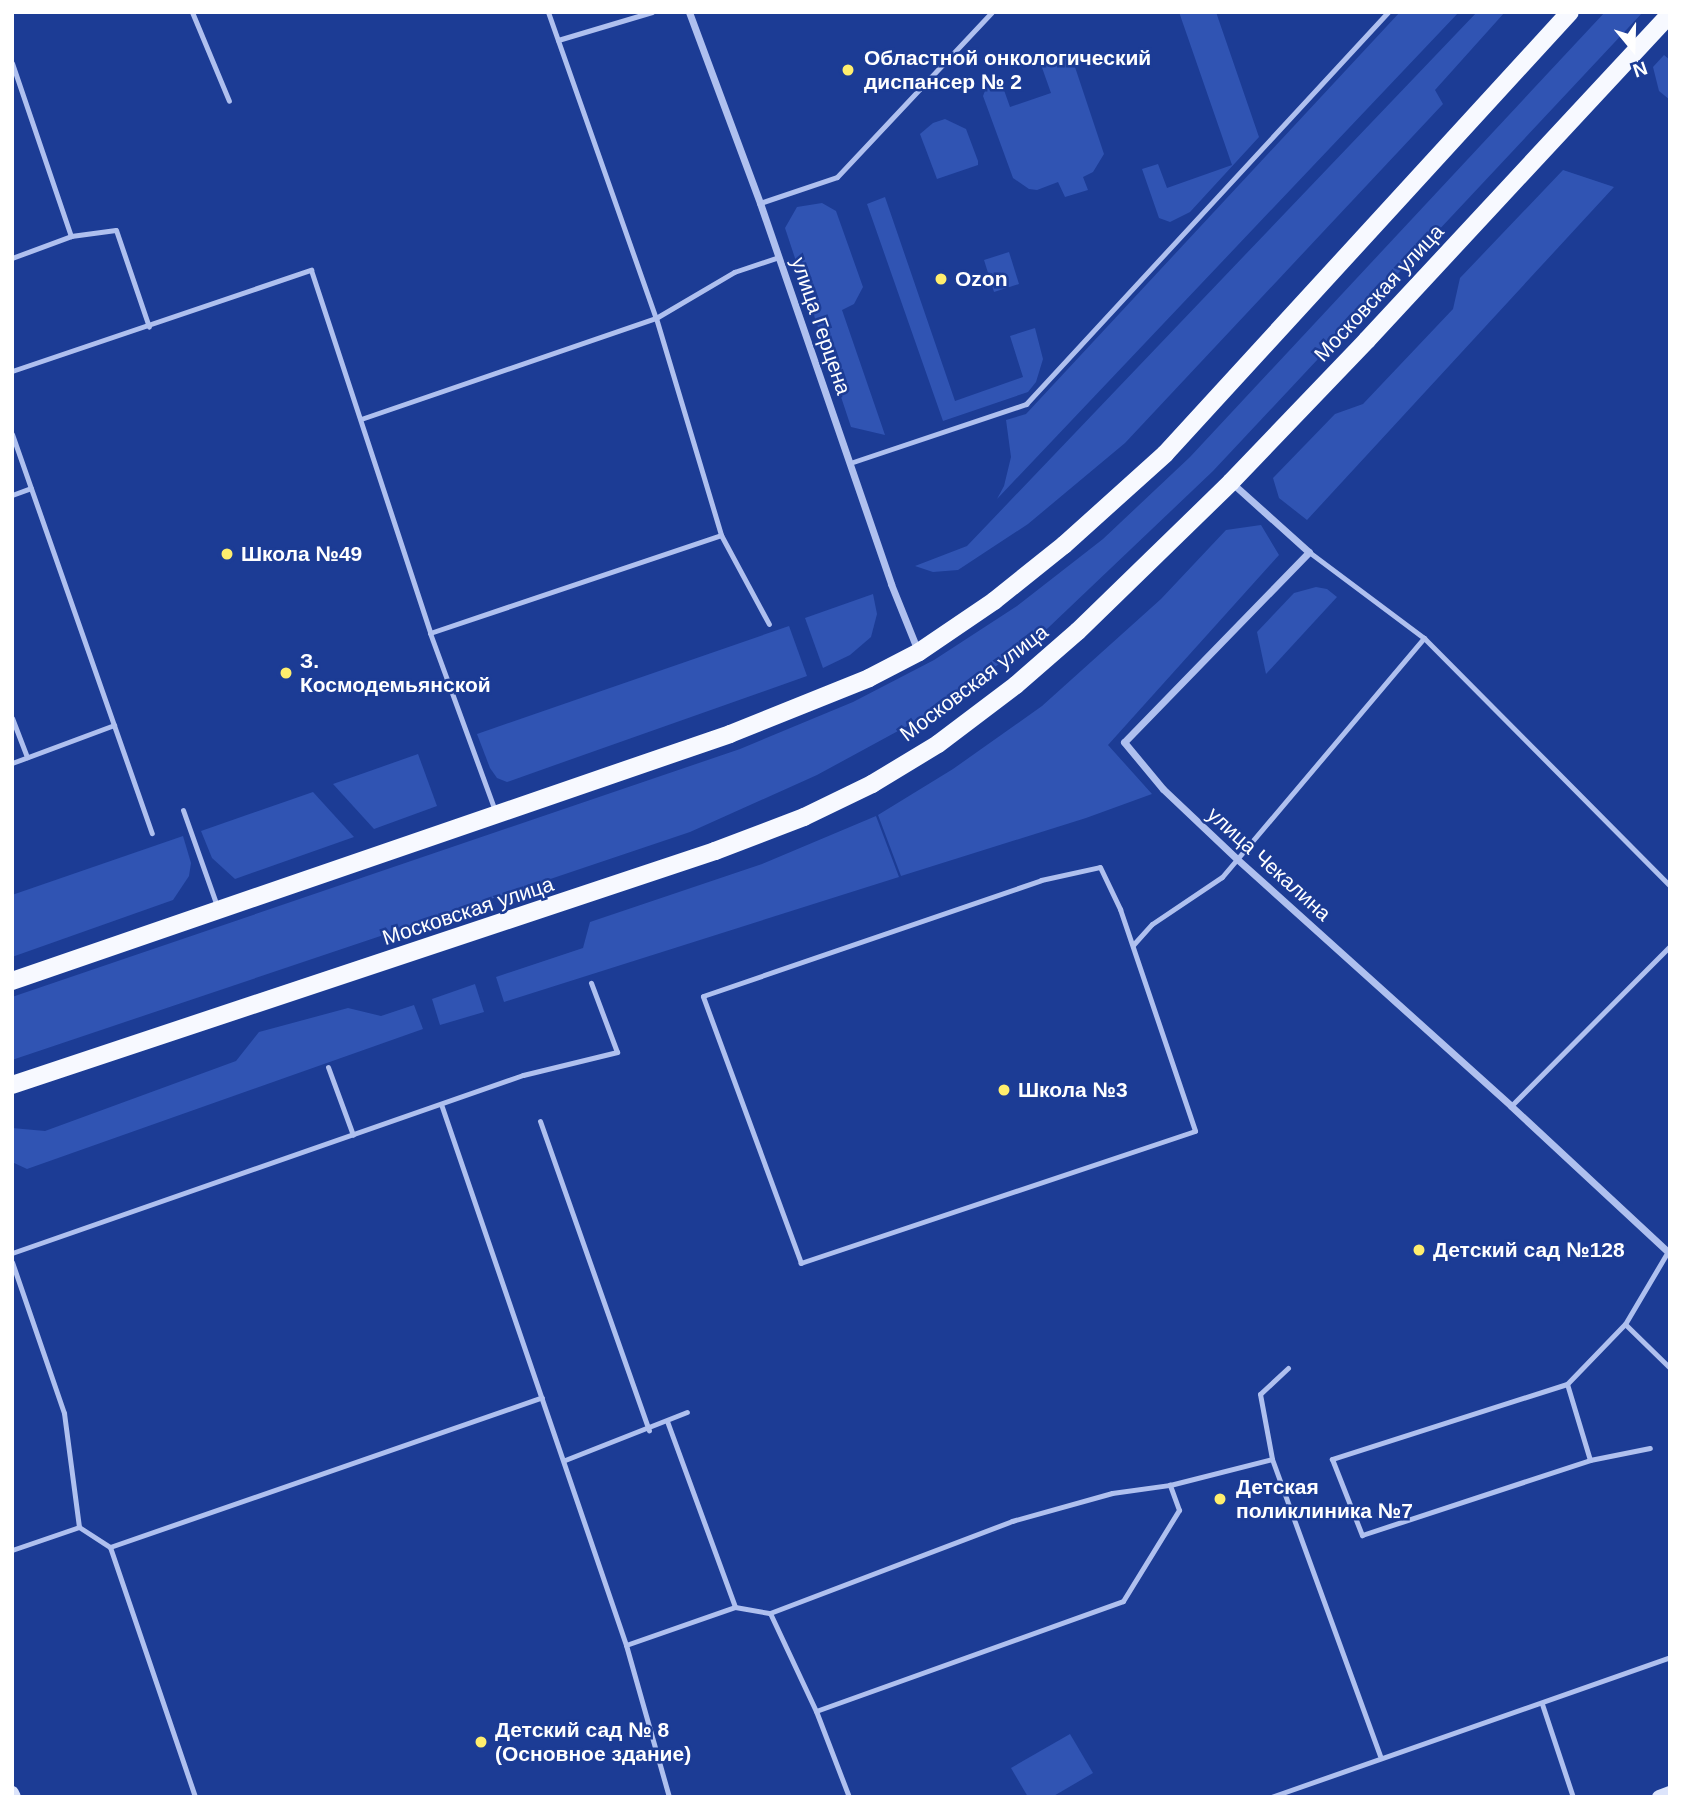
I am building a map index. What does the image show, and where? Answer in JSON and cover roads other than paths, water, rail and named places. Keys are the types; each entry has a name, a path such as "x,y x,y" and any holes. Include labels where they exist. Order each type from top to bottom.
{"main road":[{"path":"12,981 730,733 869,678 919,652 994,601 1064,545 1165,454 1570,12"},
{"name":"Московская улица","path":"12,1085 690,859 804,817 872,784 938,744 1016,685 1078,631 1231,482 1367,340 1670,13"},
{"path":"1658,1797 1670,1793"}],"street":[{"name":"улица Герцена","path":"689,12 760,203 891,584 919,652"},
{"path":"1231,482 1309,552"},
{"name":"улица Чекалина","path":"1309,552 1124,742 1163,789 1237,859 1669,1251"}],"lane":[{"path":"192,12 229,101"},
{"path":"548,12 656,318 721,535 769,624"},
{"path":"558,40 652,12"},
{"path":"760,203 837,177 992,12"},
{"path":"850,463 1026,404 1388,12"},
{"path":"12,62 72,236"},
{"path":"12,258 72,236 116,230 149,327"},
{"path":"361,419 656,318 734,272 779,257"},
{"path":"12,371 149,327 311,270 430,633 496,814"},
{"path":"12,434 152,832"},
{"path":"12,495 31,488"},
{"path":"430,633 721,535"},
{"path":"1309,552 1424,638 1670,886"},
{"path":"1133,945 1152,924 1222,877 1424,638"},
{"path":"12,718 27,757"},
{"path":"12,763 114,725"},
{"path":"183,810 218,910"},
{"path":"1100,867 1133,945 1195,1131 802,1263 703,996 1016,888 1100,867"},
{"path":"1511,1106 1670,946"},
{"path":"12,1253 523,1075 617,1052 591,983"},
{"path":"328,1067 353,1135"},
{"path":"441,1104 565,1460 626,1645 669,1797"},
{"path":"540,1121 649,1430"},
{"path":"1650,1447 1590,1460 1362,1535 1332,1459 1567,1384 1625,1324 1669,1251"},
{"path":"12,1262 64,1413 79,1527 110,1547 195,1797"},
{"path":"1625,1324 1670,1368"},
{"path":"1288,1368 1260,1394 1272,1459 1380,1756"},
{"path":"1567,1384 1590,1460"},
{"path":"110,1547 542,1397"},
{"path":"565,1460 649,1430 687,1412"},
{"path":"667,1421 735,1607"},
{"path":"626,1645 735,1607 770,1613 1013,1521 1112,1493 1170,1485 1272,1459"},
{"path":"816,1711 1122,1601 1179,1510 1170,1485"},
{"path":"12,1550 79,1527"},
{"path":"770,1613 816,1711 849,1797"},
{"path":"1271,1797 1380,1756 1542,1704 1670,1657"},
{"path":"1542,1704 1573,1797"}],"place":[{"name":"Областной онкологический диспансер № 2","path":"848,70"},
{"name":"Ozon","path":"941,279"},
{"name":"Школа №49","path":"227,554"},
{"name":"З. Космодемьянской","path":"286,673"},
{"name":"Школа №3","path":"1004,1090"},
{"name":"Детский сад №128","path":"1419,1250"},
{"name":"Детская поликлиника №7","path":"1220,1499"},
{"name":"Детский сад № 8 (Основное здание)","path":"481,1742"}]}
